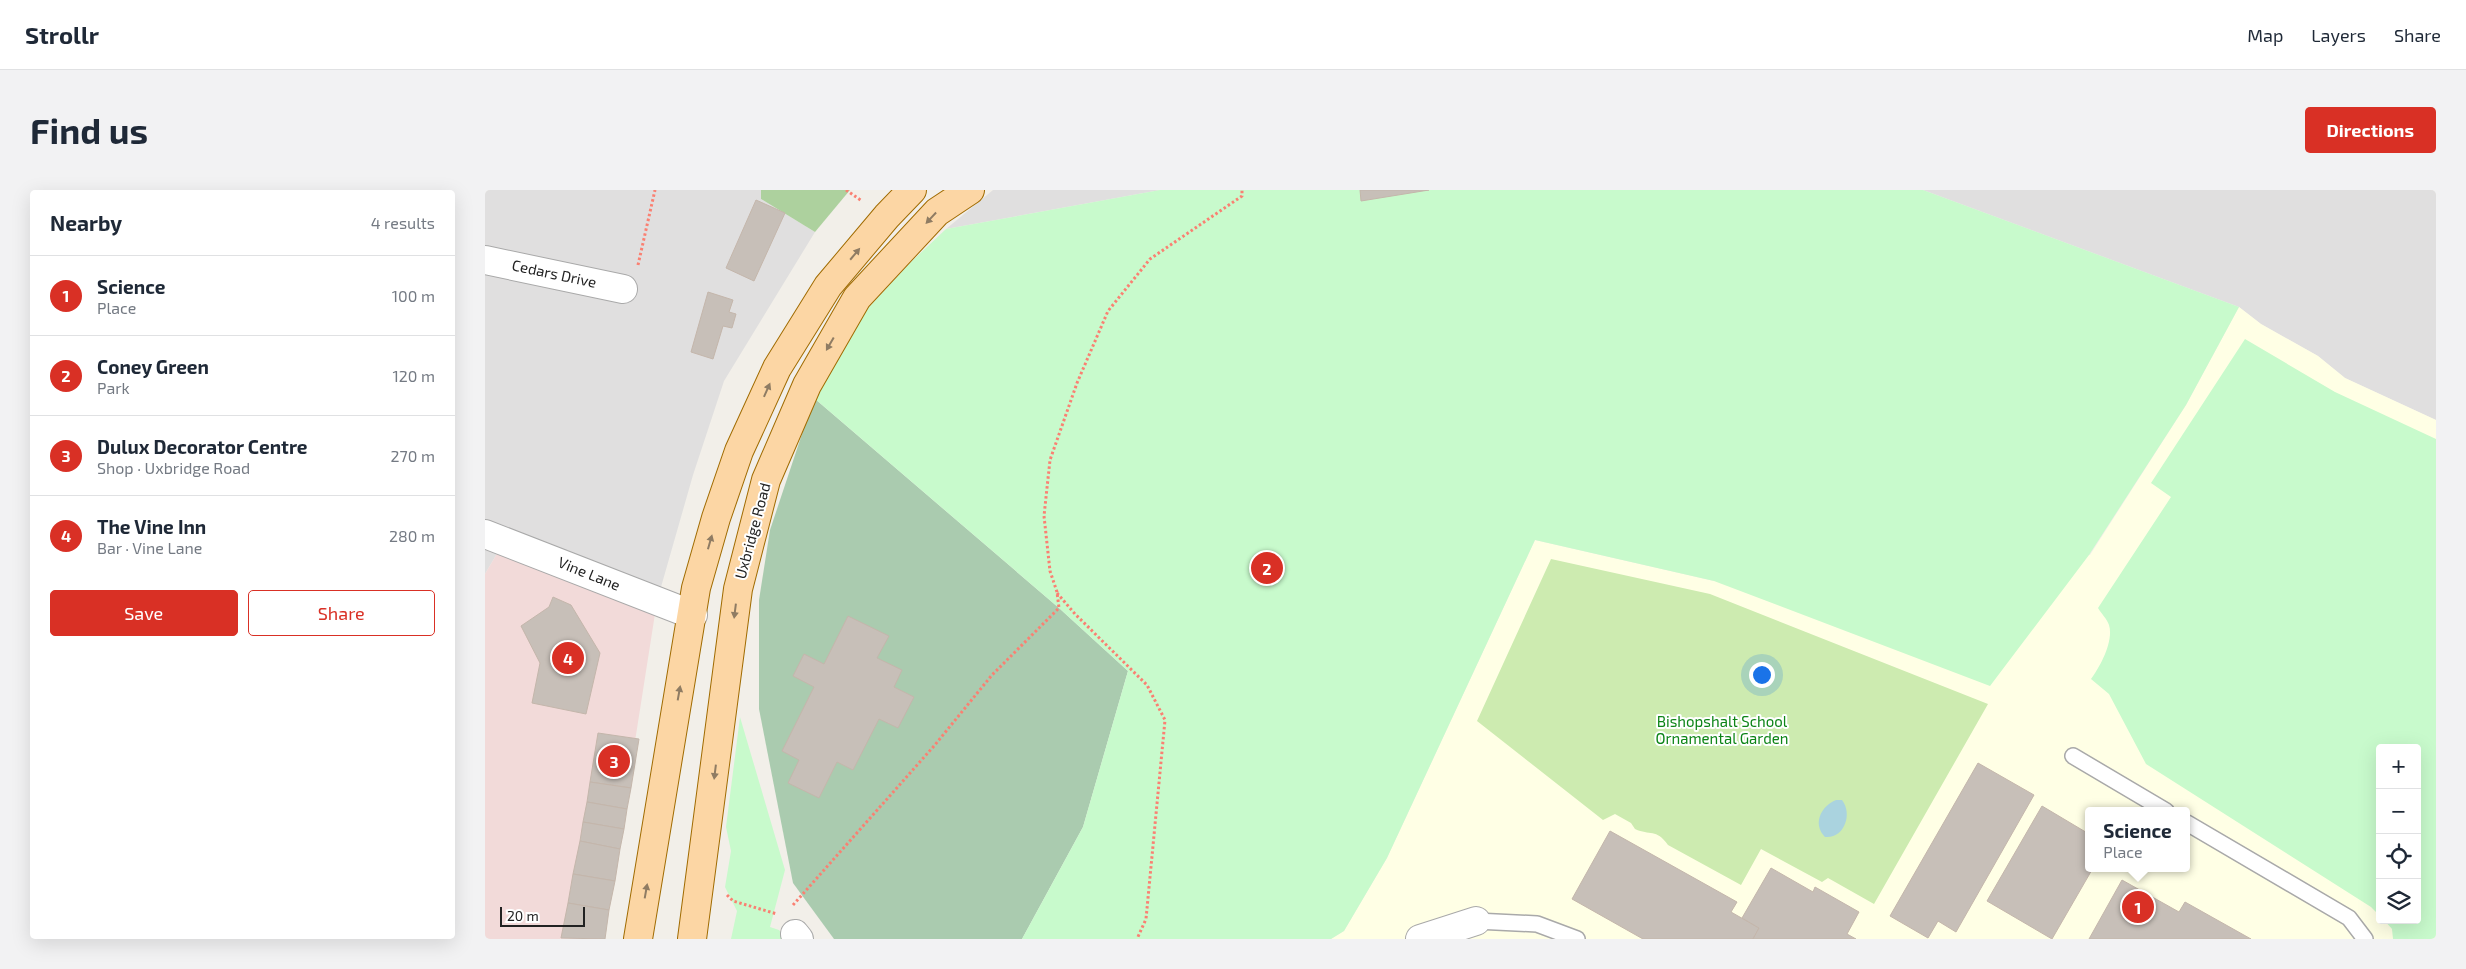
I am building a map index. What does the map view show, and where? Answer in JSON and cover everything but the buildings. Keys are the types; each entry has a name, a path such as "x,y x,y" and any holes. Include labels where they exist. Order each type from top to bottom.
{"main road":[{"path":"638,939 699,580 739,450 777,368 828,286 887,216 912,190"},
{"name":"Uxbridge Road","path":"692,939 738,589 766,480 807,385 857,298 937,212 970,190"}],"street":[{"name":"Cedars Drive","path":"485,260 623,289"},
{"name":"Vine Lane","path":"485,534 693,615"},
{"path":"1420,939 1476,921"}],"lane":[{"path":"2073,756 2159,807"},
{"path":"2190,825 2349,918 2365,939"},
{"path":"1476,921 1537,924 1577,939"}],"path":[{"path":"623,289 640,262 655,190"},
{"path":"733,901 792,930 934,746 992,675 1059,608 1057,592 1050,571 1044,516 1050,460 1077,383 1108,311 1150,259 1243,196 1242,190"},
{"path":"1057,592 1075,614 1147,685 1165,720 1146,919 1137,939"}],"shaded area":[{"path":"485,190 761,190 761,199 815,232 724,381 693,475 657,601 505,540 485,574"},
{"path":"993,190 1160,190 946,229"},
{"path":"1923,190 2436,190 2436,420 2345,378 2318,356 2261,324 2239,307"},
{"path":"2239,307 2261,324 2318,356 2345,378 2436,420 2436,939 1331,939 1344,931 1387,858 1535,540 1714,581 2090,555 2186,405"},
{"path":"814,398 1059,608 1128,671 1083,827 1022,939 834,939 793,883 759,709 759,600 770,530"},
{"path":"505,540 657,601 604,939 485,939 485,574"}],"green space":[{"path":"761,190 850,190 815,232 761,199"},
{"path":"1160,190 1923,190 2239,307 2186,405 2089,555 1990,686 1714,581 1535,540 1387,858 1344,931 1331,939 1022,939 1083,827 1128,671 1059,608 814,398 857,320 910,263 946,229"},
{"path":"2245,339 2335,392 2436,439 2436,939 2393,939 2392,929 2388,924 2421,924 2421,744 2376,744 2376,912 2146,764 2109,694 2091,679 2102,661 2110,638 2109,625 2098,608 2171,497 2151,483"},
{"name":"Bishopshalt School Ornamental Garden","path":"1551,559 1710,594 1988,704 1874,904 1828,878 1822,882 1761,849 1741,885 1668,845 1660,836 1635,829 1631,823 1615,814 1603,820 1477,721"},
{"path":"740,717 785,870 770,927 779,930 787,939 731,939 737,911 725,887 731,851 726,827"}],"water":[{"path":"1836,800 1842,800 1845,806 1847,812 1845,824 1837,834 1832,837 1825,837 1819,827 1820,816 1826,806"}],"place":[{"name":"Coney Green","path":"1267,568"},
{"name":"The Vine Inn","path":"568,658"},
{"name":"Dulux Decorator Centre","path":"614,761"},
{"name":"Science","path":"2138,907"}]}
